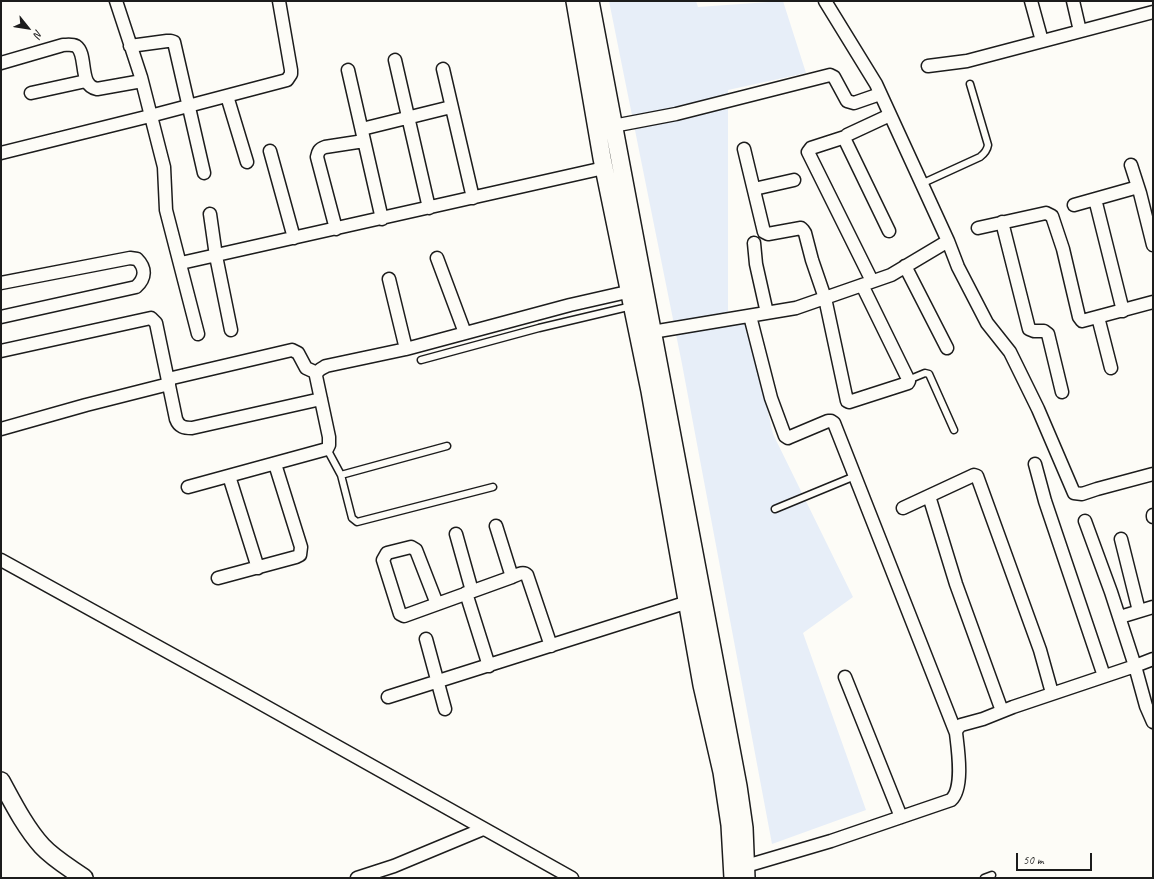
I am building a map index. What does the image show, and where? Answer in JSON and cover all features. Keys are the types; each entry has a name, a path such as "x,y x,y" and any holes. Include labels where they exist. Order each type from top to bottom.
{"main road":[{"path":"580,1 613,126 636,295"},
{"path":"580,1 604,168 646,333 712,643 738,786 744,828 746,872"},
{"path":"646,333 650,391 702,685 724,787 730,825 733,878"},
{"path":"695,646 712,643"},
{"path":"1,781 34,837 53,856 84,878"}],"street":[{"path":"116,1 142,81 164,167 166,210 181,263 198,334"},
{"path":"1,152 150,116 287,80 291,74 291,70 279,1"},
{"path":"825,1 876,84 948,241 958,267 987,323 1010,352 1038,409 1074,493 1082,494 1153,474"},
{"path":"1031,1 1042,41"},
{"path":"1073,1 1080,31"},
{"path":"928,66 962,62 1153,12"},
{"path":"130,46 167,41 174,42 204,173"},
{"path":"1,62 71,44 79,50 86,81 90,86 97,89 142,81"},
{"path":"395,60 429,208"},
{"path":"443,69 473,198"},
{"path":"348,70 382,218"},
{"path":"613,126 676,114 830,75 834,77 847,102 854,103 880,94"},
{"path":"30,93 86,81"},
{"path":"227,96 247,162"},
{"path":"336,229 317,158 320,149 409,118 452,107"},
{"path":"744,149 764,232 768,234 801,228 803,230 825,298 847,401 850,402 908,383 908,380 867,283 808,152 811,148 845,138 847,135 890,116"},
{"path":"845,138 889,231"},
{"path":"270,151 294,238"},
{"path":"1131,165 1153,245"},
{"path":"181,263 604,168"},
{"path":"754,189 794,180"},
{"path":"1074,205 1138,187"},
{"path":"1095,199 1123,311"},
{"path":"978,228 1046,213 1052,216 1063,249 1079,317 1082,321 1153,302"},
{"path":"210,214 216,256 231,330"},
{"path":"1002,222 1029,329 1034,331 1044,331 1048,334 1062,392"},
{"path":"646,333 796,308 891,274 948,241"},
{"path":"754,243 756,264 768,313"},
{"path":"1,283 130,258 136,259 144,269 144,277 141,283 136,287 1,317"},
{"path":"437,258 465,333"},
{"path":"905,266 948,348"},
{"path":"388,279 406,349"},
{"path":"188,487 327,449 329,445 329,437 316,379 317,373 326,366 406,349 570,305 636,295"},
{"path":"746,872 951,800 954,797 960,768 956,733 834,424 828,421 788,438 785,436 771,398 750,316"},
{"path":"1098,317 1111,368"},
{"path":"1,351 151,318 156,323 178,424 185,428 192,428 321,399"},
{"path":"1,430 169,381 292,350 298,353 306,368 317,373"},
{"path":"218,578 296,557 301,553 301,547 275,464"},
{"path":"1034,464 1104,676"},
{"path":"903,508 974,475 978,477 1040,650 1052,693"},
{"path":"229,476 258,568"},
{"path":"929,496 956,584 1002,711"},
{"path":"1085,521 1120,617 1146,706 1153,722"},
{"path":"496,526 512,577"},
{"path":"456,534 469,592 489,666"},
{"path":"1121,539 1139,611"},
{"path":"437,604 414,547 387,553 385,555 382,560 400,614 404,616 523,573 527,575 551,646"},
{"path":"1,560 572,878"},
{"path":"388,697 688,602"},
{"path":"1120,617 1153,607"},
{"path":"426,639 445,709"},
{"path":"956,733 957,729 962,725 1153,659"},
{"path":"845,678 901,817"},
{"path":"357,878 394,866 483,829"}],"lane":[{"path":"921,184 985,154 988,145 970,84"},
{"path":"421,360 540,328 636,295"},
{"path":"908,380 924,373 929,374 954,430"},
{"path":"340,475 447,446"},
{"path":"327,449 340,475 352,518 357,522 493,487"},
{"path":"775,509 855,476"},
{"path":"984,878 992,875"}],"shaded area":[{"path":"609,1 696,1 698,7 783,1 806,73 728,90 728,323 747,318 773,434 853,597 803,633 866,810 772,844 682,364"}]}
